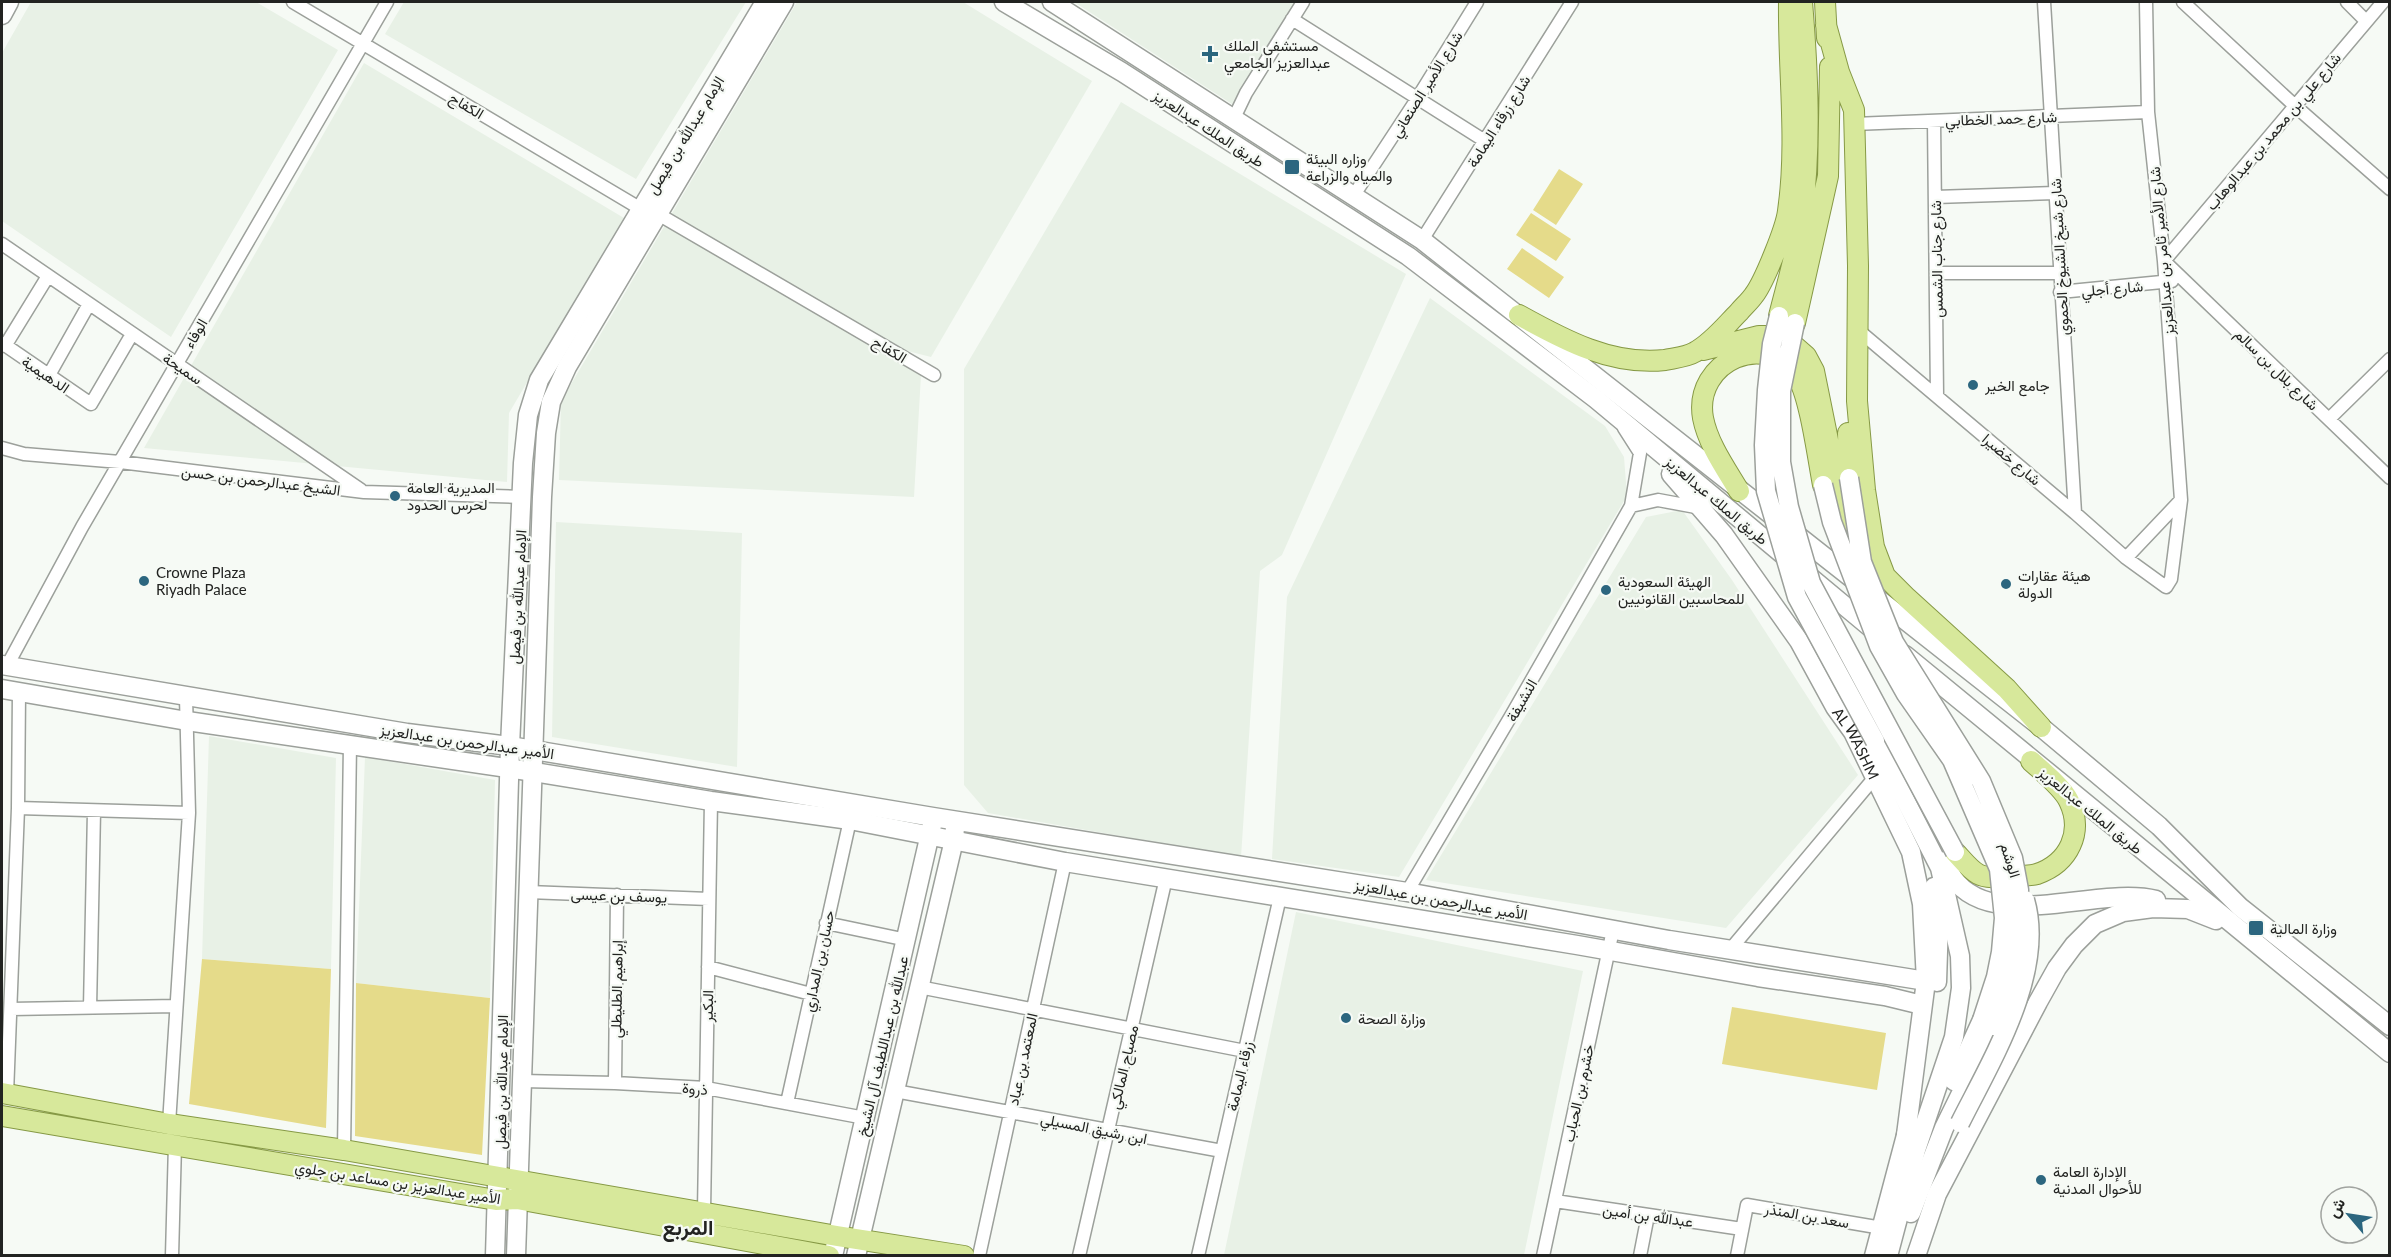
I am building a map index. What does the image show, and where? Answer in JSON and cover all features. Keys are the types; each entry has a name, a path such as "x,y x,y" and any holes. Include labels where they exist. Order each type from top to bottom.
{"main road":[{"path":"1695,352 1724,328 1755,294 1788,214 1793,164 1794,107 1789,2"},
{"path":"1787,320 1802,219 1805,179 1808,114 1802,2"},
{"path":"1787,320 1828,176 1830,64 1825,2"},
{"path":"1826,25 1839,72 1854,110 1857,401 1865,490 1874,547 1885,576 2007,689 2041,727"},
{"path":"1839,72 1844,165 1844,294 1849,478"},
{"path":"1519,315 1555,335 1626,360 1677,358 1759,336 1783,336 1806,356 1814,371 1845,519 1862,562"},
{"path":"1739,491 1714,450 1703,418 1703,396 1708,380 1719,367 1730,358 1747,355 1762,354 1779,358 1798,379 1806,402 1823,485"},
{"path":"1955,852 1979,875 1994,878 2035,874 2067,855 2073,843 2075,823 2069,800 2031,761"},
{"name":"الأمير عبدالعزيز بن مساعد بن جلوي","path":"4,1094 169,1124 344,1150 704,1211 837,1236 858,1247"},
{"name":"الأمير عبدالعزيز بن مساعد بن جلوي","path":"2,1116 496,1200 517,1199 829,1256"},
{"path":"858,1247 964,1256"}],"street":[{"path":"2,15 9,2"},
{"name":"الكفاح","path":"293,2 650,212 934,375"},
{"name":"الوفاء","path":"4,665 387,2"},
{"name":"الإمام عبدالله بن فيصل","path":"516,1256 542,498 546,433 551,402 567,367 765,2"},
{"name":"الإمام عبدالله بن فيصل","path":"495,1256 510,746 528,415 539,380 784,2"},
{"name":"طريق الملك عبدالعزيز","path":"1004,2 1113,66 1388,243 1618,418 2031,761 2390,1053"},
{"name":"طريق الملك عبدالعزيز","path":"1052,2 1422,240 2041,727 2159,826 2240,907 2390,1026"},
{"path":"1234,118 1246,93 1303,2"},
{"name":"شارع الأمير الصنعاني","path":"1354,195 1477,2"},
{"name":"شارع زرقاء اليمامة","path":"1422,240 1572,2"},
{"name":"شارع شيخ الشيوخ الحموي","path":"2044,2 2075,513"},
{"name":"شارع الأمير ثامر بن عبدالعزيز","path":"2146,2 2148,112 2164,261 2181,500 2170,579 2166,587"},
{"path":"2183,2 2294,105 2390,189"},
{"path":"2347,2 2366,21"},
{"name":"شارع علي بن محمد بن عبدالوهاب","path":"2164,261 2383,2"},
{"path":"1292,19 1485,141"},
{"name":"شارع حمد الخطابي","path":"1854,124 2148,112"},
{"name":"شارع جناب الشمس","path":"1934,121 1937,396"},
{"path":"1935,197 2055,193"},
{"name":"سميحة","path":"2,244 364,492"},
{"name":"شارع بلال بن سالم","path":"2164,261 2390,478"},
{"path":"1937,273 2060,273"},
{"path":"4,345 48,276"},
{"name":"شارع أجلي","path":"2060,292 2184,280"},
{"path":"49,375 88,304"},
{"path":"1787,320 1772,344 1764,445 1766,491 1797,597 1940,868 1960,956 1961,988 1954,1037 1916,1150 1888,1256"},
{"path":"1787,320 1781,391 1781,462 1789,507 1811,583 1955,852"},
{"name":"شارع خضيرا","path":"1858,330 2126,558 2166,587"},
{"name":"الدهيمية","path":"4,345 91,404 132,334"},
{"path":"2329,419 2390,359"},
{"path":"1618,418 1640,453 1631,506 1658,500 1702,508"},
{"name":"AL WASHM","path":"1618,418 1702,508 1730,543 1799,641 1835,707 1853,732 1911,852 1922,904 1926,981 1906,1134"},
{"name":"الشيخ عبدالرحمن بن حسن","path":"2,448 24,454 120,462 364,492 522,497"},
{"name":"الوشم","path":"1849,478 1862,562 1894,642 1982,781 2013,858 2019,890 2014,956 2005,996 1988,1023 1928,1164 1911,1212 1901,1256"},
{"path":"1823,485 1832,522 1879,646 1906,694 1952,760 1999,869 2004,918 2001,952 1988,1023 1938,1115 1916,1150"},
{"path":"2126,558 2181,500"},
{"name":"النشيفة","path":"1407,892 1631,506"},
{"name":"الأمير عبدالرحمن بن عبدالعزيز","path":"4,665 407,733 510,746 933,817 1407,892 1729,951 1926,981"},
{"path":"4,1094 11,1009 18,808 10,691"},
{"name":"الأمير عبدالرحمن بن عبدالعزيز","path":"10,691 187,721 850,820 1065,862 1885,996 1922,1005"},
{"path":"169,1124 189,813 186,697"},
{"path":"1875,741 1921,812 1954,879 1972,894 1995,904 2042,906 2120,897 2149,898 2201,912 2242,934"},
{"name":"AL WASHM","path":"1875,741 1928,862 1939,921 1938,972 1931,1032 1906,1134"},
{"path":"344,1150 350,744"},
{"path":"1729,951 1875,777"},
{"name":"البكير","path":"704,1211 711,801"},
{"path":"18,808 189,813"},
{"path":"90,1008 94,811"},
{"name":"عبدالله بن عبداللطيف آل الشيخ","path":"833,1256 907,940 933,817"},
{"name":"حسان بن المداري","path":"787,1104 850,820"},
{"name":"عبدالله بن عبداللطيف آل الشيخ","path":"858,1247 954,840 956,820"},
{"path":"1915,1256 1932,1189 1960,1123 2006,1029 2025,968 2030,938 2029,914 2013,858"},
{"name":"المعتمد بن عباد","path":"979,1256 1065,862"},
{"name":"مصباح المالكي","path":"1079,1256 1166,878"},
{"name":"يوسف بن عيسى","path":"528,892 709,899"},
{"name":"إبراهيم الطليطلي","path":"615,1083 617,895"},
{"name":"زرقاء اليمامة","path":"1198,1256 1280,897"},
{"path":"1915,1256 1938,1194 2038,1002 2057,968 2074,945 2095,924 2123,912 2153,908 2188,909"},
{"path":"826,923 907,940"},
{"name":"خشرم بن الحباب","path":"1543,1256 1613,930"},
{"path":"504,949 507,957 516,962 524,958 526,948"},
{"path":"1758,977 1762,955"},
{"path":"708,967 811,994"},
{"path":"919,987 1245,1051"},
{"path":"503,1002 506,993 514,989 522,993 525,999"},
{"path":"11,1009 176,1006"},
{"name":"ذروة","path":"522,1081 706,1088 865,1118"},
{"name":"ابن رشيق المسيلي","path":"895,1091 1222,1151"},
{"path":"1874,1256 1906,1134"},
{"path":"172,1256 175,1144"},
{"name":"عبدالله بن أمين","path":"1555,1201 1742,1229"},
{"name":"سعد بن المنذر","path":"1737,1256 1747,1205 1881,1228"},
{"path":"1640,1256 1648,1215"}],"shaded area":[{"path":"31,2 256,2 338,50 171,337 2,221 2,53"},
{"path":"404,2 746,2 636,179 385,34"},
{"path":"797,2 963,2 1092,81 931,357 884,345 921,375 914,497 559,480 561,401"},
{"name":"مستشفى الملك عبدالعزيز الجامعي","path":"1074,2 1297,2 1235,106"},
{"path":"364,63 624,218 509,413 507,482 144,448"},
{"path":"1121,102 1406,274 1282,555 1260,571 1241,857 988,813 964,785 964,369"},
{"path":"1559,169 1583,184 1556,225 1533,210"},
{"path":"1531,213 1571,239 1556,261 1516,235"},
{"path":"1522,248 1564,277 1549,298 1507,269"},
{"path":"1430,298 1605,426 1624,457 1627,496 1399,877 1272,859 1287,597"},
{"path":"1682,510 1732,580 1858,775 1726,928 1426,880 1646,517"},
{"path":"556,522 742,533 737,767 552,737"},
{"path":"209,736 336,758 331,969 202,959"},
{"path":"365,757 495,780 490,998 356,983"},
{"path":"1296,912 1583,971 1524,1255 1224,1255"},
{"path":"202,959 331,969 326,1128 189,1104"},
{"path":"356,983 490,998 482,1155 355,1136"},
{"path":"1732,1007 1886,1033 1877,1090 1722,1064"}],"place":[{"name":"مستشفى الملك عبدالعزيز الجامعي","path":"1210,54"},
{"name":"وزاره البيئة والمياه والزراعة","path":"1292,167"},
{"name":"جامع الخير","path":"1973,385"},
{"name":"المديرية العامة لحرس الحدود","path":"395,496"},
{"name":"Crowne Plaza Riyadh Palace","path":"144,581"},
{"name":"هيئة عقارات الدولة","path":"2006,584"},
{"name":"الهيئة السعودية للمحاسبين القانونيين","path":"1606,590"},
{"name":"وزارة المالية","path":"2256,928"},
{"name":"وزارة الصحة","path":"1346,1018"},
{"name":"الإدارة العامة للأحوال المدنية","path":"2041,1180"}],"district":[{"name":"المربع","path":"688,1226"}]}
